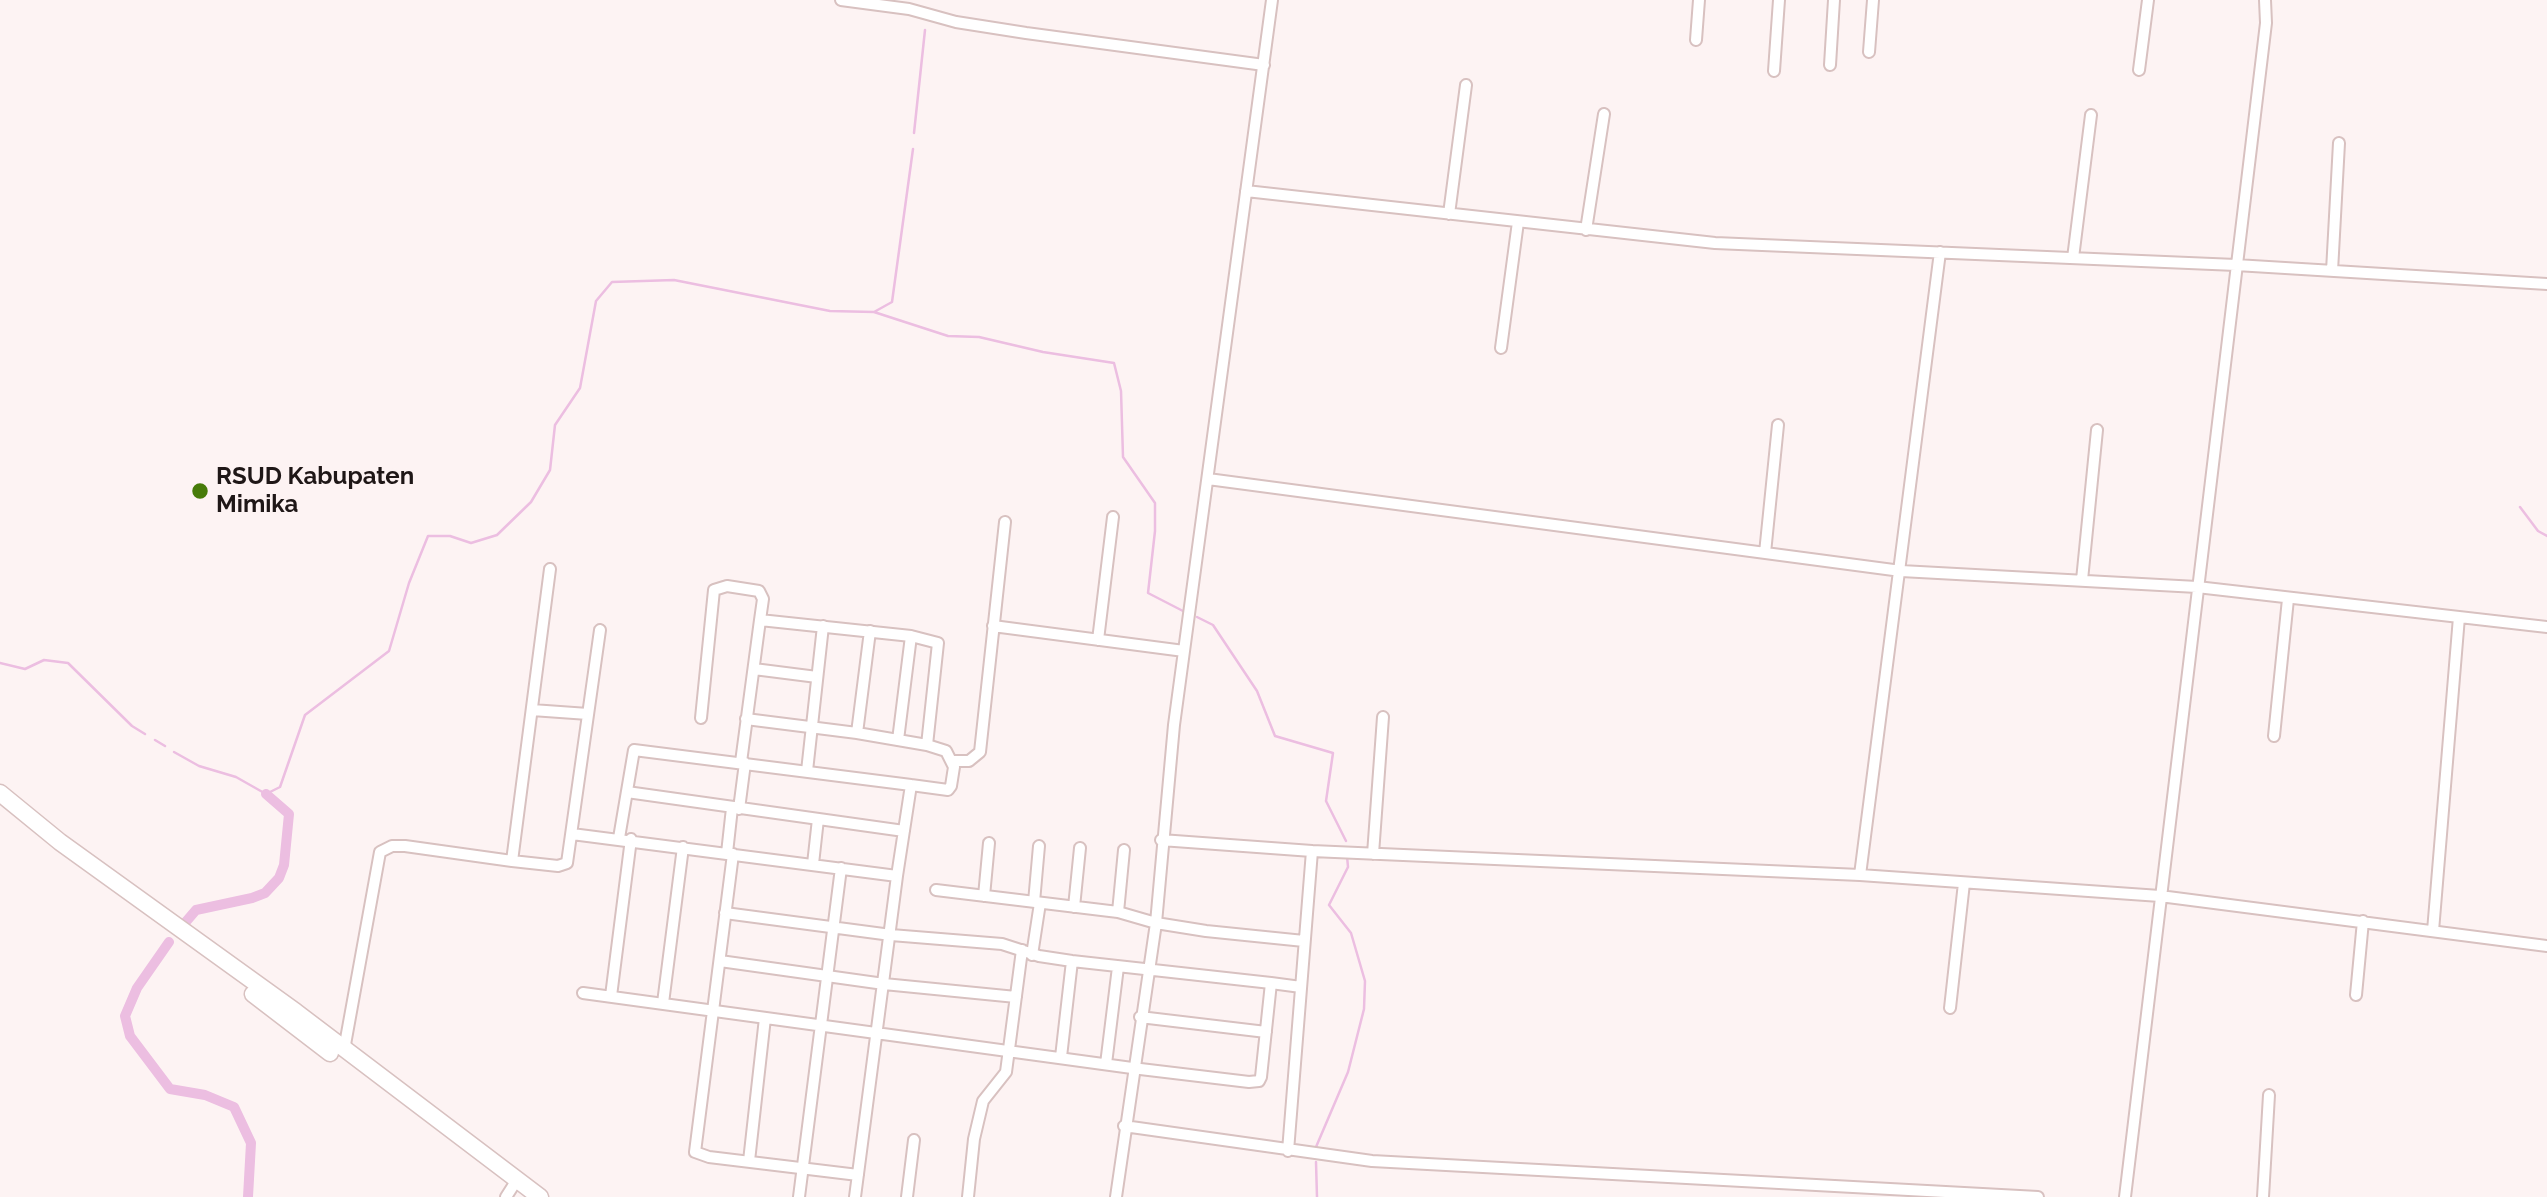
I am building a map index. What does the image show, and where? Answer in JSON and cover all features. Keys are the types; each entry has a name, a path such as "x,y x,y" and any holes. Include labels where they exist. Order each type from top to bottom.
{"highway":[{"path":"0,793 60,842 245,982 510,1192 527,1197"},
{"path":"0,804 123,902 344,1050 540,1197"}],"street":[{"path":"841,0 909,9 957,22 1014,31 1264,65"},
{"path":"1116,1197 1132,1068 1156,923 1161,840 1184,651 1272,0"},
{"path":"1696,40 1699,0"},
{"path":"1773,71 1780,0"},
{"path":"1830,65 1834,0"},
{"path":"1869,52 1873,0"},
{"path":"2139,70 2148,0"},
{"path":"2125,1197 2266,23 2265,0"},
{"path":"1449,215 1465,85"},
{"path":"1586,230 1604,114"},
{"path":"2073,258 2091,115"},
{"path":"2332,271 2339,143"},
{"path":"1246,191 1715,243 2236,265 2547,284"},
{"path":"1501,348 1518,222"},
{"path":"1860,875 1940,252"},
{"path":"1765,553 1778,425"},
{"path":"2082,580 2097,430"},
{"path":"1209,479 1901,571 2197,587 2547,627"},
{"path":"1098,640 1113,517"},
{"path":"953,761 970,761 980,752 1004,522"},
{"path":"512,861 550,569"},
{"path":"701,718 714,590 727,586 759,591 763,603 746,719 720,961 695,1152 858,1175"},
{"path":"2274,736 2288,599"},
{"path":"2433,931 2459,617"},
{"path":"760,620 870,631 935,641 939,645 927,745"},
{"path":"807,771 822,626"},
{"path":"993,626 1184,651"},
{"path":"344,1050 380,852 391,846 405,846 512,861 565,865 572,834 600,630"},
{"path":"857,733 870,631"},
{"path":"898,740 911,636"},
{"path":"754,669 817,677"},
{"path":"533,710 588,714"},
{"path":"1373,854 1383,717"},
{"path":"619,838 634,750 948,790 951,786 953,761 943,749 857,733 746,719"},
{"path":"855,1197 911,785"},
{"path":"626,792 904,831"},
{"path":"813,864 818,819"},
{"path":"572,834 631,839 897,876"},
{"path":"611,996 631,839"},
{"path":"1161,840 1312,851 1860,875 2160,895 2547,946"},
{"path":"984,896 989,843"},
{"path":"968,1197 976,1124 986,1095 1002,1081 1006,1072 1016,996 1037,902 1039,846"},
{"path":"663,1003 683,847"},
{"path":"1074,907 1080,848"},
{"path":"1118,912 1124,850"},
{"path":"1288,1151 1312,851"},
{"path":"799,1197 841,868"},
{"path":"1950,1008 1964,883"},
{"path":"936,890 1118,912 1156,923 1304,942"},
{"path":"725,913 891,935 1002,944 1027,953 1072,961 1301,987"},
{"path":"2356,995 2363,921"},
{"path":"720,961 884,984 1016,996"},
{"path":"1061,1057 1072,961"},
{"path":"1106,1064 1118,967"},
{"path":"583,993 821,1024 877,1035 1009,1049 1132,1068 1255,1082 1261,1077 1271,983"},
{"path":"1140,1017 1266,1032"},
{"path":"749,1161 765,1018"},
{"path":"2263,1197 2269,1094"},
{"path":"1124,1126 1372,1161 2038,1197"},
{"path":"907,1197 914,1140"}],"waterway":[{"path":"914,133 925,30"},
{"path":"174,752 199,766 236,777 266,794 280,787 305,715 389,651 409,583 428,536 450,536 471,543 497,535 531,502 550,470 555,425 580,388 596,301 612,282 674,280 830,311 874,312 892,302 913,149"},
{"path":"874,312 948,336 979,337 1043,352 1114,363 1121,391 1123,457 1155,503 1155,531 1148,593 1183,611"},
{"path":"2520,507 2538,531 2547,536"},
{"path":"1197,617 1213,625 1257,691 1275,736 1333,753 1326,801 1346,841"},
{"path":"0,663 25,669 44,660 68,663 132,726 145,734"},
{"path":"155,740 165,746"},
{"path":"184,924 196,910 265,893 279,878 284,865 289,814 266,794"},
{"path":"1316,1147 1348,1072 1364,1009 1365,981 1351,933 1329,905 1348,867 1347,856"},
{"path":"169,942 137,988 125,1016 130,1036 170,1089 205,1095 234,1107 251,1143 248,1197"},
{"path":"1316,1162 1317,1197"}],"place":[{"name":"RSUD Kabupaten Mimika","path":"200,491"}]}
